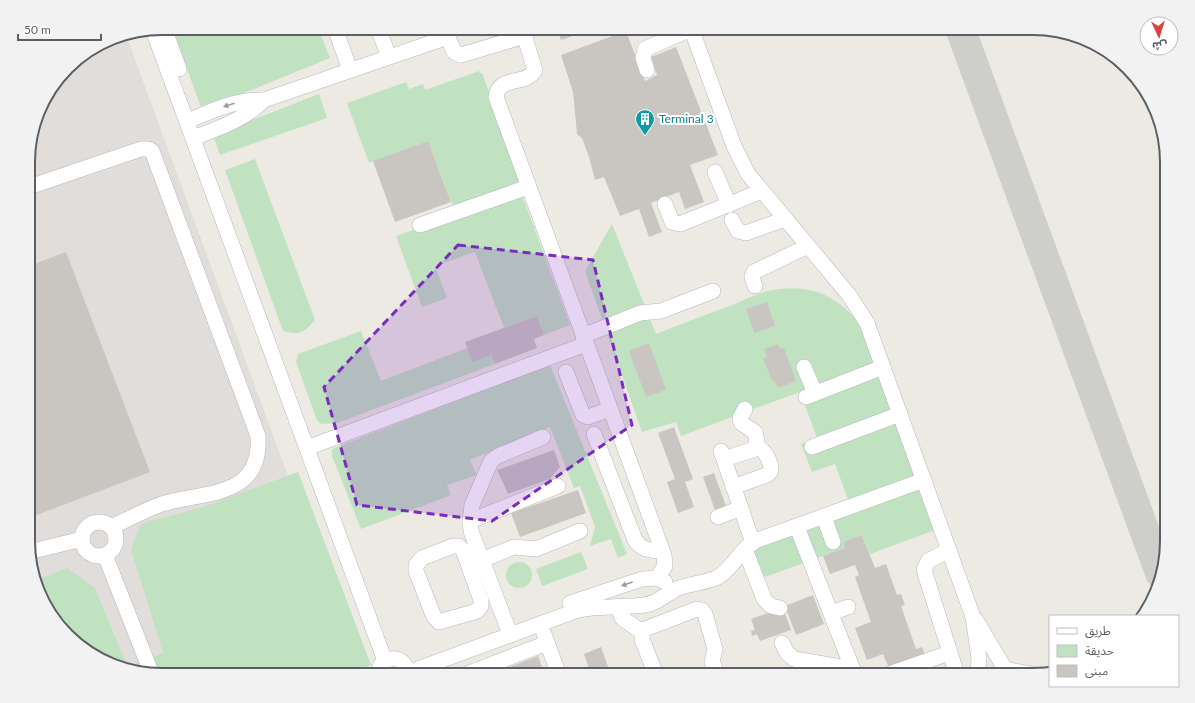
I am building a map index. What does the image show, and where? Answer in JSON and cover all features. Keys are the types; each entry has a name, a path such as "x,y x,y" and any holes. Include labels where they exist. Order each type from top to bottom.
{"street":[{"path":"156,35 192,119"},
{"path":"166,35 192,119 311,447 399,666"},
{"path":"338,35 350,70"},
{"path":"381,35 389,57"},
{"path":"192,119 230,104 248,100 264,100 389,57 439,35"},
{"path":"447,35 454,52 461,55 515,35"},
{"path":"524,35 535,66 534,72 529,76 502,85 496,92 496,97 662,551 665,566 656,578"},
{"path":"647,70 643,58 645,49 676,35"},
{"path":"694,35 738,156 748,174 849,295 862,313 883,366 973,617 979,658 978,668"},
{"path":"198,136 244,117 264,100"},
{"path":"35,185 140,149 148,149 152,151 258,436 259,450 254,465 245,479 233,488 215,494 186,498 161,505 112,527"},
{"path":"715,172 729,205"},
{"path":"420,225 528,186"},
{"path":"664,204 671,220 677,224 762,192"},
{"path":"732,220 738,231 746,233 785,219"},
{"path":"755,286 752,277 754,272 808,246"},
{"path":"311,447 584,340 640,314 661,310 713,291"},
{"path":"804,367 810,395 883,366"},
{"path":"566,372 583,416 588,417 610,409"},
{"path":"733,487 769,473 771,468 765,453 758,448 755,432 741,423 740,418 745,408"},
{"path":"812,447 900,414"},
{"path":"594,434 635,540 642,548 662,551"},
{"path":"505,631 470,521 472,505 491,461 498,456 543,437"},
{"path":"758,448 722,455 741,508 749,546 764,599 771,606 780,608"},
{"path":"539,619 603,606 652,604 675,590 700,584 720,576 749,546 797,526 924,480"},
{"path":"470,521 558,486"},
{"path":"718,517 741,508"},
{"path":"824,516 833,542"},
{"path":"100,522 112,527 117,540 111,552 98,557 86,551 82,539 87,526 100,522"},
{"path":"797,526 852,668"},
{"path":"482,560 514,547 536,549 580,531"},
{"path":"36,550 82,539"},
{"path":"479,609 481,600 461,548 453,546 419,560 416,565 416,571 434,617 437,621 445,622 479,609 486,610 493,614 505,631"},
{"path":"949,550 928,561 924,570 954,668"},
{"path":"105,555 148,667"},
{"path":"386,668 399,666 505,631 642,579 656,578 664,580 675,590"},
{"path":"624,606 630,623 642,632"},
{"path":"831,613 848,608"},
{"path":"642,632 645,629 694,610 702,610 705,614 715,649 712,662 715,668"},
{"path":"973,617 1006,668"},
{"path":"539,619 556,668"},
{"path":"642,632 642,639 653,668"},
{"path":"782,642 787,653 794,659 836,668"},
{"path":"482,668 547,643"},
{"path":"916,668 949,653"},
{"path":"988,668 995,666 1000,668"}],"highlighted area":[{"path":"458,245 593,260 632,425 492,521 357,505 324,387"}],"shaded area":[{"path":"128,40 359,668 162,668 129,664 98,651 72,631 56,612 39,574 35,541 36,145 39,129 52,98 72,72 98,52"}],"green space":[{"path":"175,35 321,35 330,58 202,110"},
{"path":"479,71 482,73 522,181 453,206 428,141 369,163 347,103 406,82 409,89 423,84 425,90"},
{"path":"319,94 327,118 220,155 213,135"},
{"path":"255,159 315,320 302,332 294,333 283,331 225,170"},
{"path":"522,195 570,325 544,335 537,316 504,328 475,252 435,266 447,298 422,307 396,236 493,201"},
{"path":"612,224 656,334 730,306 757,294 788,288 813,291 824,295 845,308 863,329 935,530 870,554 862,535 843,542 845,548 759,579 746,544 850,505 835,464 812,472 801,444 817,438 800,392 681,436 676,422 642,432 585,271"},
{"path":"361,331 381,381 467,348 472,361 491,355 495,364 337,423 321,424 317,420 296,362 298,354"},
{"path":"550,365 627,554 618,558 611,539 590,546 595,527 580,486 574,488 550,427 470,460 477,475 447,485 451,495 361,529 332,456 332,450 334,448"},
{"path":"298,472 371,665 363,668 162,668 132,665 163,653 131,549 141,524 203,507"},
{"path":"581,552 588,569 542,586 536,569"},
{"path":"519,562 528,566 532,575 528,584 519,588 510,584 506,575 510,566"},
{"path":"67,568 95,588 126,663 98,651 72,631 56,612 41,579"}],"building":[{"path":"559,35 575,35 561,40"},
{"name":"Terminal 3","path":"615,35 628,35 645,81 657,75 651,57 676,47 718,155 690,165 704,202 685,209 679,192 651,203 662,232 649,237 639,209 620,216 604,177 595,180 582,138 577,134 573,92 561,55"},
{"path":"428,141 451,202 395,222 373,161"},
{"path":"66,252 150,472 35,516 35,264"},
{"path":"767,302 775,326 754,333 746,309"},
{"path":"537,316 544,335 534,339 537,348 495,364 491,355 472,362 465,342"},
{"path":"649,343 666,390 646,397 629,351"},
{"path":"778,344 780,349 784,348 796,381 778,388 774,380 772,381 763,358 767,357 764,349"},
{"path":"674,427 693,479 685,482 694,507 678,513 667,482 675,479 658,433"},
{"path":"554,450 560,467 550,479 508,494 497,470"},
{"path":"714,473 726,506 715,510 703,477"},
{"path":"578,490 586,513 520,537 511,513"},
{"path":"862,535 875,568 886,564 897,595 901,594 905,605 901,606 916,649 922,647 925,655 889,668 883,654 867,660 855,628 871,622 855,577 859,575 855,565 830,574 823,556 845,548 843,542"},
{"path":"813,595 824,624 796,635 785,606"},
{"path":"783,608 791,630 760,641 757,634 752,636 751,631 755,630 751,619"},
{"path":"601,647 608,668 589,668 584,654"},
{"path":"538,656 542,668 506,668"}],"taxiway":[{"path":"963,35 1158,567"}],"place":[{"name":"Terminal 3","path":"645,136"}]}
